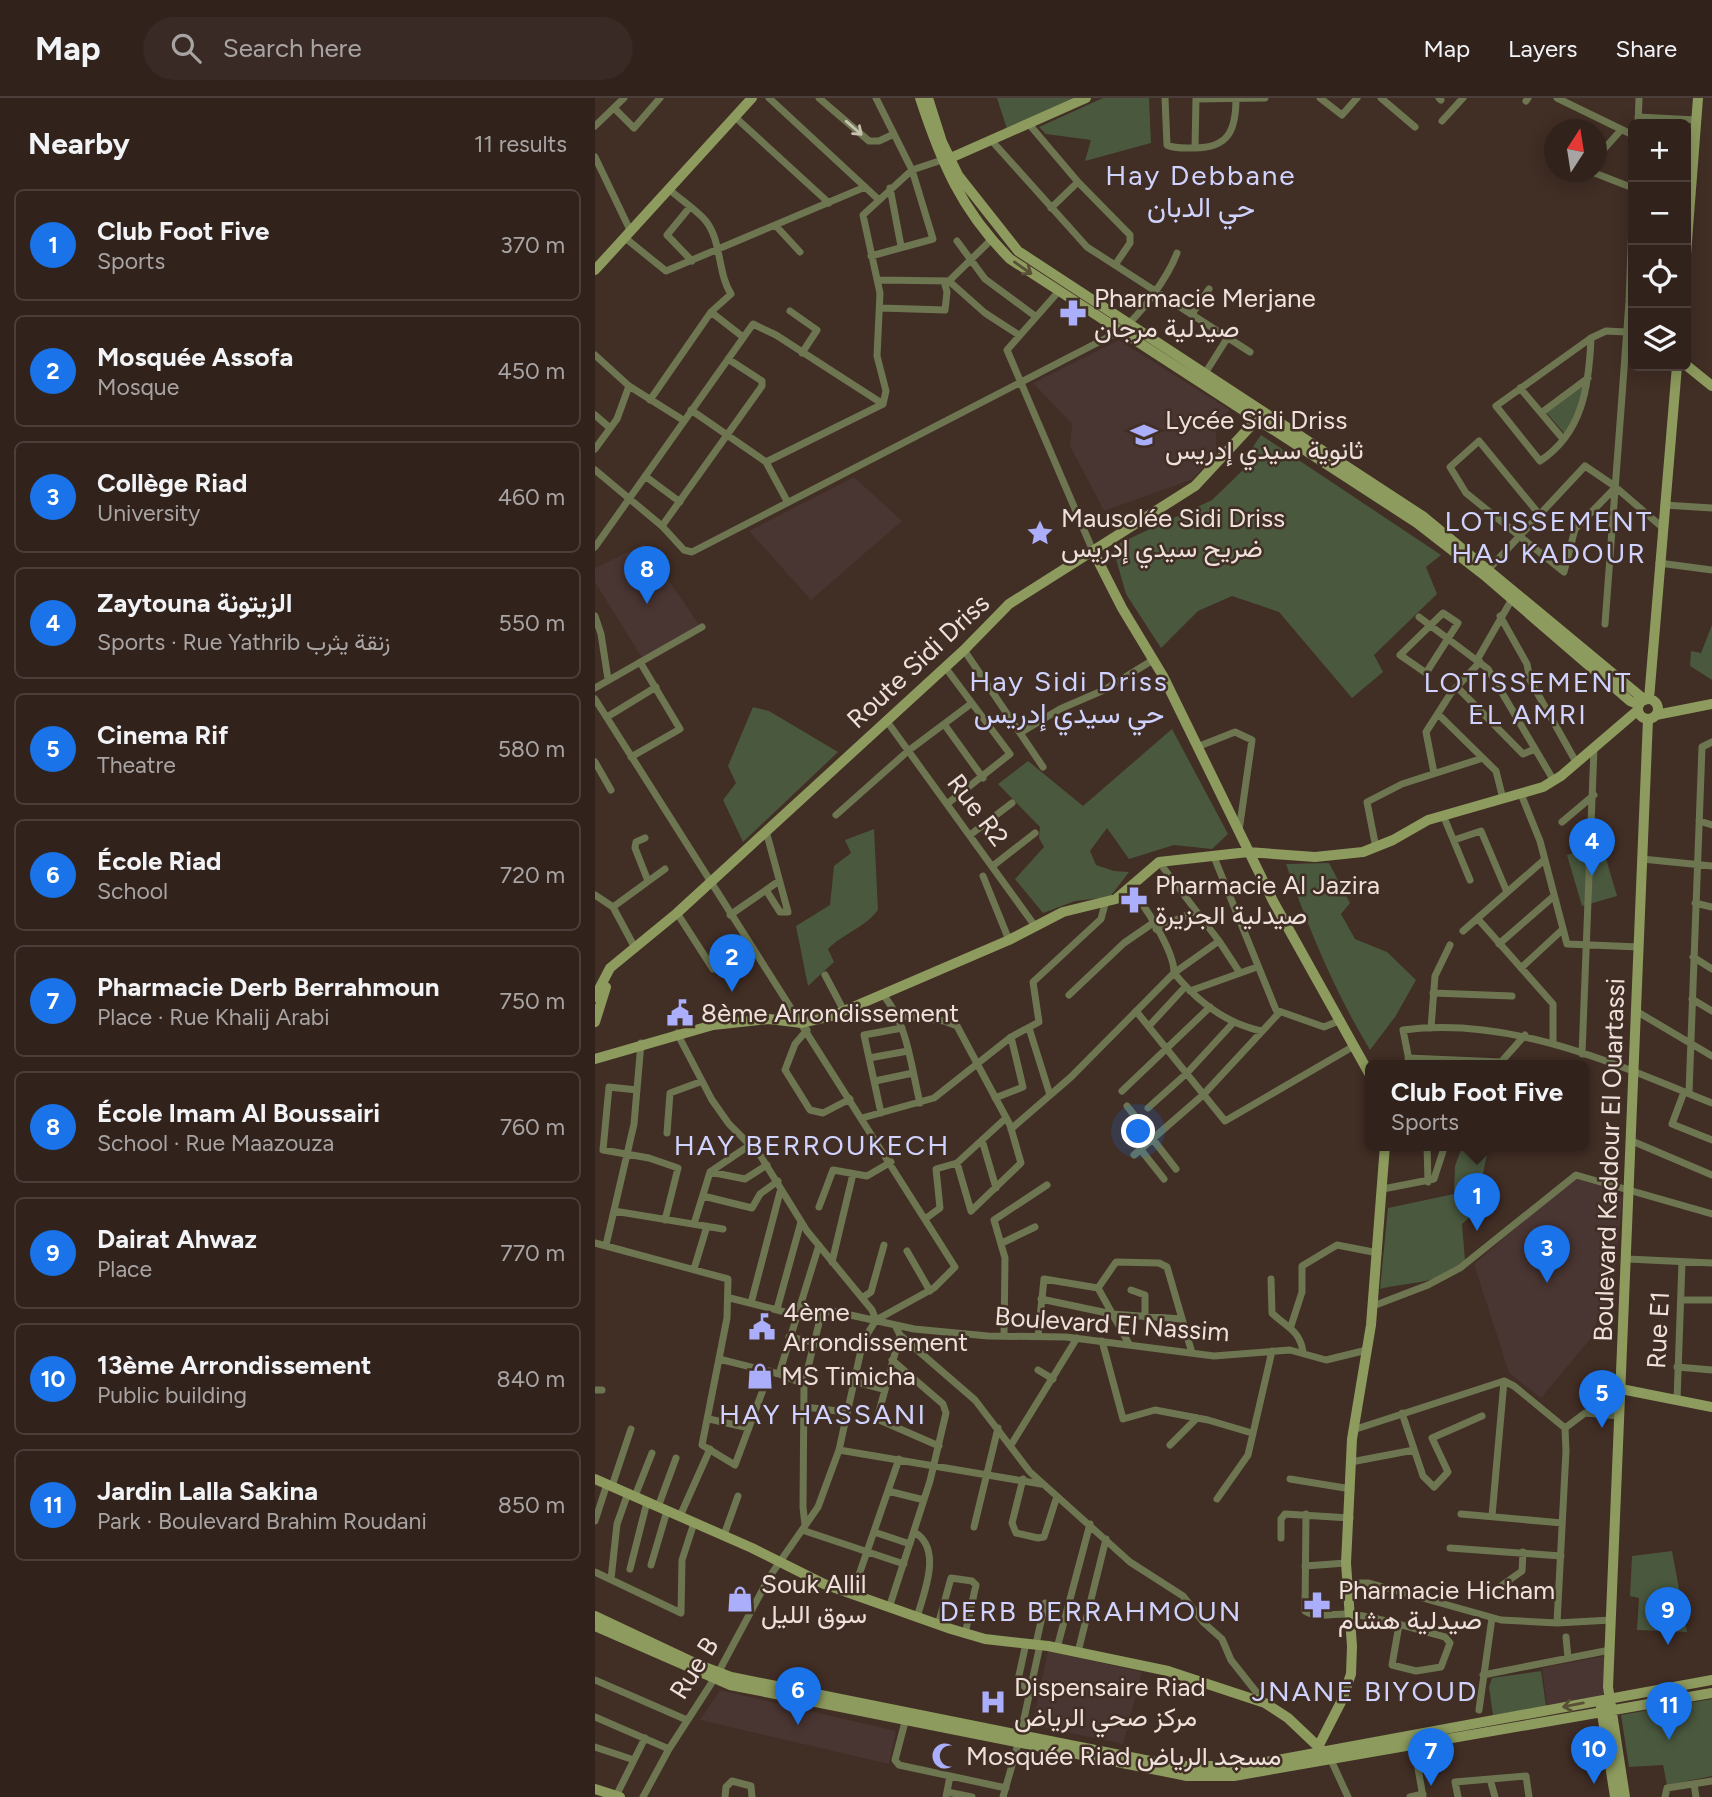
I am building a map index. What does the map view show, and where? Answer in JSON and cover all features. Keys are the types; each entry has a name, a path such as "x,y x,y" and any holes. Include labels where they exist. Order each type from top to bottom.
{"main road":[{"path":"595,270 752,98"},
{"path":"921,98 946,160 1018,251 1424,517 1648,707"},
{"path":"928,98 949,178 992,239 1018,265 1388,503 1486,572 1512,599 1630,701 1648,707 1678,709 1712,704"},
{"path":"946,160 1086,98"},
{"path":"1687,245 1698,98"},
{"path":"1691,369 1712,386"},
{"name":"Boulevard Kaddour El Ouartassi","path":"1616,1772 1606,1699 1631,1189 1648,707 1677,371"},
{"name":"Route Sidi Driss","path":"595,997 605,974 615,964 677,913 964,650 1009,604 1195,486 1264,410"},
{"path":"1093,551 1107,582 1153,660 1238,834 1365,1067"},
{"path":"595,1048 600,1057 677,1033 713,1025 769,1018 805,1027 884,996 952,963 1009,940 1063,912 1105,904 1159,862 1171,858 1214,857 1248,852 1315,856 1376,848 1443,815 1521,794 1554,781 1648,707"},
{"path":"595,1022 615,964"},
{"path":"1324,1753 1351,1674 1346,1563 1353,1430 1373,1306 1385,1151"},
{"path":"1621,1389 1712,1407"},
{"path":"595,1479 852,1595 938,1625 994,1641 1057,1648 1179,1674 1265,1703 1288,1718 1324,1753 1414,1745 1712,1693"},
{"path":"595,1616 715,1676 1195,1776 1234,1776 1324,1753 1712,1680"},
{"path":"595,1626 715,1676 905,1722 1019,1739"},
{"path":"1615,1797 1616,1772"},
{"path":"1616,1772 1625,1797"},
{"path":"595,1789 618,1797"}],"street":[{"path":"595,126 624,98"},
{"path":"614,108 633,128 660,98"},
{"path":"769,98 878,199"},
{"path":"820,98 869,141 879,141 894,134"},
{"path":"871,256 933,239 912,170 876,98"},
{"path":"1165,98 1167,145 1195,148 1211,148 1221,144 1233,125 1236,99"},
{"path":"1195,148 1196,99 1265,98"},
{"path":"1320,98 1342,115 1357,98"},
{"path":"1381,98 1415,127"},
{"path":"1442,121 1463,98"},
{"path":"1638,119 1639,98"},
{"path":"1563,99 1628,133"},
{"path":"735,117 829,203"},
{"path":"1691,120 1696,120"},
{"path":"1028,123 1078,182 1130,235 1130,243 1115,265"},
{"path":"1607,146 1621,130"},
{"path":"991,140 1087,247 1250,352"},
{"path":"595,156 627,234 663,271 865,187"},
{"path":"883,404 886,391 877,356 880,308 878,280 863,218 865,212 878,199 912,170 946,160"},
{"path":"1607,177 1628,185"},
{"path":"1051,208 1078,182"},
{"path":"890,188 901,246"},
{"path":"650,400 711,312 731,294 719,271 717,250 706,221 670,190"},
{"path":"690,207 667,235 692,261"},
{"path":"776,226 800,252"},
{"path":"880,308 945,310 947,281 992,239"},
{"path":"957,241 969,261 1000,292 1035,316"},
{"path":"595,470 662,526 684,550 692,552 787,500 1120,331 1129,324 1177,253"},
{"path":"878,280 947,281 985,313 1019,335"},
{"path":"1192,314 1209,289"},
{"path":"1059,291 1007,350 1093,551"},
{"path":"1605,624 1613,488 1630,308"},
{"path":"790,311 817,330 802,353"},
{"path":"711,312 743,337"},
{"path":"596,545 753,324 883,404"},
{"path":"1591,338 1589,377 1578,419 1563,439 1539,461 1496,406 1591,338 1606,331 1626,332"},
{"path":"1199,383 1228,337"},
{"path":"1577,346 1590,360"},
{"path":"595,356 629,386 683,420"},
{"path":"662,526 763,384 728,359"},
{"path":"1541,413 1589,377"},
{"path":"595,449 619,414 629,386"},
{"path":"1520,388 1563,439"},
{"path":"766,462 883,404"},
{"path":"691,410 766,462 787,500"},
{"path":"595,415 610,428"},
{"path":"1539,514 1479,440 1451,466 1456,480 1466,493 1565,572 1574,529 1613,488"},
{"path":"1486,572 1585,466 1662,527"},
{"path":"645,476 680,502"},
{"path":"1664,505 1712,508"},
{"path":"1659,563 1712,570"},
{"path":"1434,773 1425,734 1457,687 1479,661 1500,616 1512,599"},
{"path":"1443,613 1458,622 1426,673 1400,657 1429,628 1443,613"},
{"path":"595,616 601,634 608,679"},
{"path":"1500,616 1527,664 1530,680 1576,762"},
{"path":"1419,617 1429,628 1479,661 1500,686 1554,781"},
{"path":"595,688 702,626"},
{"path":"964,650 1043,767"},
{"path":"1020,733 1060,709 1104,690 1153,660"},
{"path":"631,757 680,729 640,662"},
{"path":"945,667 1010,752 1009,758 947,804"},
{"path":"607,717 656,687"},
{"path":"1457,687 1523,754 1535,749"},
{"path":"595,699 709,883 805,1027 955,1267 930,1291 876,1320 874,1312 801,1222 767,1165 729,1124 700,1082 677,1033"},
{"path":"836,816 908,751 972,703"},
{"path":"1438,715 1497,774 1503,799"},
{"name":"Rue R2","path":"886,720 994,865 1035,926"},
{"path":"944,724 983,778"},
{"path":"1197,747 1235,732 1252,740 1238,834"},
{"path":"1712,742 1702,747 1691,1043 1686,1092 1673,1124 1712,1140"},
{"path":"1582,1054 1584,946 1594,796 1594,748"},
{"path":"1376,848 1367,802 1434,773 1483,758"},
{"path":"595,762 611,790"},
{"path":"1521,794 1544,860 1568,945 1639,947"},
{"path":"1562,822 1594,796"},
{"path":"970,835 1012,803"},
{"path":"1443,815 1471,880"},
{"path":"1699,821 1712,825"},
{"path":"766,831 787,912 780,912 766,890"},
{"path":"1454,840 1481,831 1507,892"},
{"path":"994,865 1035,833"},
{"path":"645,838 636,842 635,848 648,881"},
{"path":"1214,857 1257,967 1279,1013 1324,1027 1341,1020"},
{"path":"1642,859 1696,862 1712,866"},
{"path":"1464,931 1544,860"},
{"path":"1159,862 1240,973"},
{"path":"613,907 665,869"},
{"path":"983,876 1009,940"},
{"path":"730,915 779,881"},
{"path":"1129,887 1155,926 1173,960 1174,973 1188,989 1233,1023 1262,1031"},
{"path":"595,895 613,907 635,948"},
{"path":"1499,944 1554,896"},
{"path":"1695,903 1712,907"},
{"path":"862,1118 934,1098 1011,1037 1030,1028 1040,1019 1034,979 1101,919 1105,904"},
{"path":"1069,995 1124,943 1155,926 1196,911"},
{"path":"677,913 713,969"},
{"path":"1478,919 1553,1004 1553,1043"},
{"path":"1521,968 1562,930"},
{"path":"1011,1129 1050,1095 1174,973 1219,941"},
{"path":"1431,1028 1437,968 1450,945"},
{"path":"1693,957 1712,969"},
{"path":"1149,1026 1188,989 1257,967"},
{"path":"825,975 844,1011"},
{"path":"1433,993 1512,996"},
{"path":"884,996 898,1015 920,1103"},
{"path":"1692,999 1712,1012"},
{"path":"1122,1091 1210,1007"},
{"path":"1636,1011 1712,1056"},
{"path":"1136,1012 1225,1121 1354,1046"},
{"path":"1164,1179 1137,1153 1203,1095 1279,1013"},
{"path":"898,1015 951,1023 963,1034 1011,1129 1021,1163 971,1211 957,1163"},
{"path":"1148,1108 1187,1073 1233,1023"},
{"path":"805,1027 785,1070 810,1110 823,1113 850,1099"},
{"path":"881,1113 864,1035 902,1028"},
{"path":"1030,1028 1050,1095"},
{"path":"1409,1060 1402,1030 1486,1028 1553,1043 1712,1102"},
{"path":"1505,1060 1525,1035"},
{"path":"995,1098 1023,1087 1011,1037"},
{"path":"606,1245 627,1153 641,1043"},
{"path":"869,1058 908,1051"},
{"path":"875,1082 913,1073"},
{"path":"667,1133 670,1093 700,1082"},
{"path":"637,1090 613,1085 608,1090 603,1150 627,1153 678,1168 665,1220"},
{"path":"1127,1106 1177,1169"},
{"path":"925,1219 938,1211 941,1203 934,1175 938,1168 957,1163 1006,1118"},
{"path":"982,1140 996,1188"},
{"path":"1632,1141 1712,1175"},
{"path":"694,1224 710,1172 750,1145"},
{"path":"1427,1151 1428,1182"},
{"path":"1383,1189 1428,1182 1436,1177 1443,1151"},
{"path":"819,1207 831,1172 841,1170 867,1177 891,1162"},
{"path":"710,1172 745,1179 767,1165"},
{"path":"832,1262 853,1174"},
{"path":"1373,1306 1428,1285 1460,1268 1570,1177 1585,1175 1619,1189 1631,1189 1712,1214"},
{"path":"703,1196 752,1208 759,1195 778,1181"},
{"path":"1004,1336 1006,1267 995,1218 1047,1185"},
{"path":"751,1303 781,1192"},
{"path":"614,1211 723,1229"},
{"path":"777,1310 801,1222"},
{"path":"694,1269 707,1226"},
{"path":"1002,1242 1035,1227"},
{"path":"595,1243 728,1279 730,1298 702,1445 736,1465 749,1428 789,1337 818,1245"},
{"path":"862,1298 871,1292 884,1245"},
{"path":"1291,1326 1302,1292 1302,1266 1337,1245 1378,1253"},
{"path":"907,1251 930,1291"},
{"path":"1627,1259 1712,1263"},
{"path":"1098,1288 1118,1261 1164,1264 1192,1353"},
{"name":"Rue E1","path":"1677,1400 1682,1262"},
{"path":"1038,1336 1046,1278 1098,1288"},
{"path":"1271,1279 1272,1313 1291,1326 1301,1342 1303,1352"},
{"path":"1098,1288 1129,1344"},
{"path":"1131,1290 1145,1295 1145,1317"},
{"name":"Boulevard El Nassim","path":"730,1298 811,1318 832,1311 896,1327 1004,1336 1077,1338 1192,1353 1233,1356 1272,1351 1303,1352 1326,1360 1367,1350"},
{"path":"1041,1299 1112,1314 1182,1319"},
{"path":"1682,1300 1712,1300"},
{"path":"821,1315 804,1384 804,1527 867,1553 904,1564"},
{"name":"Rue B","path":"643,1797 779,1561 818,1507 839,1450 863,1341 876,1320"},
{"path":"896,1327 900,1335 967,1393 1011,1444 1024,1466 1130,1562 1183,1596 1222,1639 1231,1660 1265,1703"},
{"path":"900,1335 883,1389 878,1421 939,1446"},
{"path":"789,1337 813,1342"},
{"path":"1011,1444 1077,1338"},
{"path":"1102,1341 1121,1418 1152,1410 1197,1418 1252,1433"},
{"path":"1217,1499 1247,1458 1272,1351"},
{"path":"719,1359 774,1372 804,1384"},
{"path":"889,1608 924,1500 946,1408 893,1360"},
{"path":"1677,1367 1712,1370"},
{"path":"1038,1370 1053,1379"},
{"path":"853,1381 883,1389"},
{"path":"1353,1430 1504,1381 1514,1385 1565,1428"},
{"path":"1492,1516 1504,1381"},
{"path":"805,1407 846,1412"},
{"path":"1402,1413 1423,1476 1430,1485 1436,1486 1447,1472 1431,1438 1482,1416"},
{"path":"1565,1428 1585,1413 1620,1416"},
{"path":"1170,1445 1197,1418"},
{"path":"709,1419 749,1428"},
{"path":"974,1527 998,1428"},
{"path":"1557,1623 1565,1428"},
{"path":"595,1521 631,1429"},
{"path":"680,1516 709,1450"},
{"path":"839,1450 1023,1479 1045,1485"},
{"path":"1351,1462 1413,1450"},
{"path":"611,1579 617,1524 652,1453"},
{"path":"651,1565 676,1458"},
{"path":"852,1595 899,1459"},
{"path":"1023,1479 1011,1523 1016,1532 1042,1538 1057,1496"},
{"path":"1290,1479 1351,1489"},
{"path":"888,1491 924,1500"},
{"path":"724,1535 738,1496"},
{"path":"630,1569 647,1502"},
{"path":"1281,1538 1281,1519 1285,1514 1350,1518"},
{"path":"1306,1514 1305,1611 1315,1615 1349,1614 1399,1626 1449,1638 1450,1646 1441,1667 1416,1671 1392,1665 1399,1626"},
{"path":"1461,1514 1562,1523"},
{"path":"595,1572 681,1612 682,1560 694,1522"},
{"path":"1057,1648 1090,1524"},
{"path":"874,1532 911,1544"},
{"path":"914,1532 925,1541 929,1563 917,1617"},
{"path":"1077,1652 1106,1539"},
{"path":"1450,1548 1561,1556"},
{"path":"1500,1586 1522,1572 1523,1552"},
{"path":"1305,1566 1346,1563"},
{"path":"938,1625 951,1578 972,1581 976,1585 965,1634"},
{"path":"1347,1588 1356,1583 1369,1583 1469,1609 1492,1618 1557,1623 1611,1620"},
{"path":"1019,1739 1034,1644 1045,1603"},
{"path":"1479,1710 1492,1618"},
{"path":"1566,1637 1568,1658"},
{"path":"1003,1797 1019,1739 1028,1690 1018,1680 1034,1644"},
{"path":"1483,1675 1610,1650"},
{"path":"595,1680 687,1720"},
{"path":"595,1717 669,1749"},
{"path":"905,1722 896,1763 1006,1788"},
{"path":"618,1797 645,1738"},
{"path":"1410,1797 1423,1796 1414,1745"},
{"path":"595,1747 634,1760"},
{"path":"1324,1753 1348,1797"},
{"path":"950,1776 946,1794 972,1797"},
{"path":"1458,1797 1455,1782 1526,1776 1529,1797"},
{"path":"1490,1779 1495,1797"},
{"path":"725,1797 726,1787 732,1781 751,1786 751,1797"},
{"path":"1665,1797 1667,1788 1712,1781"},
{"path":"1694,1784 1696,1797"}],"shaded area":[{"name":"Lycée Sidi Driss ثانوية سيدي إدريس","path":"1119,340 1230,410 1216,423 1216,455 1191,480 1104,511 1070,446 1072,424 1033,383"},
{"path":"854,477 902,521 811,600 749,531"},
{"path":"644,544 700,626 642,658 595,582 595,568"},
{"path":"1574,1178 1592,1181 1623,1198 1611,1302 1599,1315 1591,1338 1541,1398 1509,1373 1474,1264"},
{"path":"1048,1651 1142,1672 1123,1744 1032,1725"},
{"path":"1605,1656 1606,1695 1547,1705 1542,1668"},
{"path":"720,1690 896,1731 889,1764 700,1720"}],"green space":[{"path":"997,98 1075,98 1007,129"},
{"path":"1103,98 1149,98 1151,143 1085,161 1091,140 1046,134 1039,127"},
{"path":"1582,384 1585,389 1567,432 1564,433 1546,412"},
{"path":"1261,435 1441,555 1426,567 1437,594 1374,655 1383,672 1352,698 1279,612 1232,596 1198,611 1161,648 1126,594 1114,552 1120,543 1212,500 1242,471 1246,457"},
{"path":"1712,625 1712,680 1690,666 1691,651 1701,653"},
{"path":"753,707 769,711 838,752 743,842 723,800 736,783 728,766"},
{"path":"1172,729 1228,834 1212,849 1174,845 1129,859 1107,828 1090,851 1096,865 1114,871 1129,872 1110,897 1075,901 1043,913 1015,879 1044,847 1039,838 1040,827 998,784 1028,761 1083,806"},
{"path":"874,829 878,910 828,949 834,962 808,986 796,926 830,905 834,866 851,853 845,840"},
{"path":"1602,845 1617,896 1582,906 1567,855"},
{"path":"1329,863 1350,903 1341,914 1355,939 1387,952 1416,980 1395,1017 1370,1050 1323,959 1286,864"},
{"path":"1461,1151 1488,1151 1479,1192 1482,1206 1462,1224 1465,1260 1436,1278 1380,1289 1388,1208 1454,1194 1455,1166"},
{"path":"1672,1551 1687,1632 1637,1630 1639,1598 1630,1596 1632,1556"},
{"path":"1541,1671 1546,1706 1493,1715 1489,1687 1492,1678"},
{"path":"1712,1699 1712,1776 1667,1785 1663,1765 1629,1767 1621,1715"}],"place":[{"name":"Pharmacie Merjane صيدلية مرجان","path":"1073,313"},
{"name":"Lycée Sidi Driss ثانوية سيدي إدريس","path":"1144,435"},
{"name":"Mausolée Sidi Driss ضريح سيدي إدريس","path":"1040,533"},
{"name":"École Imam Al Boussairi","path":"647,604"},
{"name":"Zaytouna الزيتونة","path":"1592,876"},
{"name":"Pharmacie Al Jazira صيدلية الجزيرة","path":"1134,900"},
{"name":"Mosquée Assofa","path":"732,992"},
{"name":"8ème Arrondissement","path":"680,1013"},
{"name":"Club Foot Five","path":"1477,1231"},
{"name":"Collège Riad","path":"1547,1283"},
{"name":"4ème Arrondissement","path":"762,1327"},
{"name":"MS Timicha","path":"760,1376"},
{"name":"Cinema Rif","path":"1602,1428"},
{"name":"Souk Allil سوق الليل","path":"740,1599"},
{"name":"Pharmacie Hicham صيدلية هشام","path":"1317,1605"},
{"name":"Dairat Ahwaz","path":"1668,1645"},
{"name":"Dispensaire Riad مركز صحي الرياض","path":"993,1702"},
{"name":"École Riad","path":"798,1725"},
{"name":"Jardin Lalla Sakina","path":"1669,1740"},
{"name":"Mosquée Riad مسجد الرياض","path":"945,1756"},
{"name":"13ème Arrondissement","path":"1594,1784"},
{"name":"Pharmacie Derb Berrahmoun","path":"1431,1786"}],"district":[{"name":"Hay Debbane حي الدبان","path":"1201,191"},
{"name":"LOTISSEMENT HAJ KADOUR","path":"1549,537"},
{"name":"Hay Sidi Driss حي سيدي إدريس","path":"1069,697"},
{"name":"LOTISSEMENT EL AMRI","path":"1528,698"},
{"name":"HAY BERROUKECH","path":"812,1145"},
{"name":"HAY HASSANI","path":"823,1414"},
{"name":"DERB BERRAHMOUN","path":"1091,1611"},
{"name":"JNANE BIYOUD","path":"1365,1691"}]}
